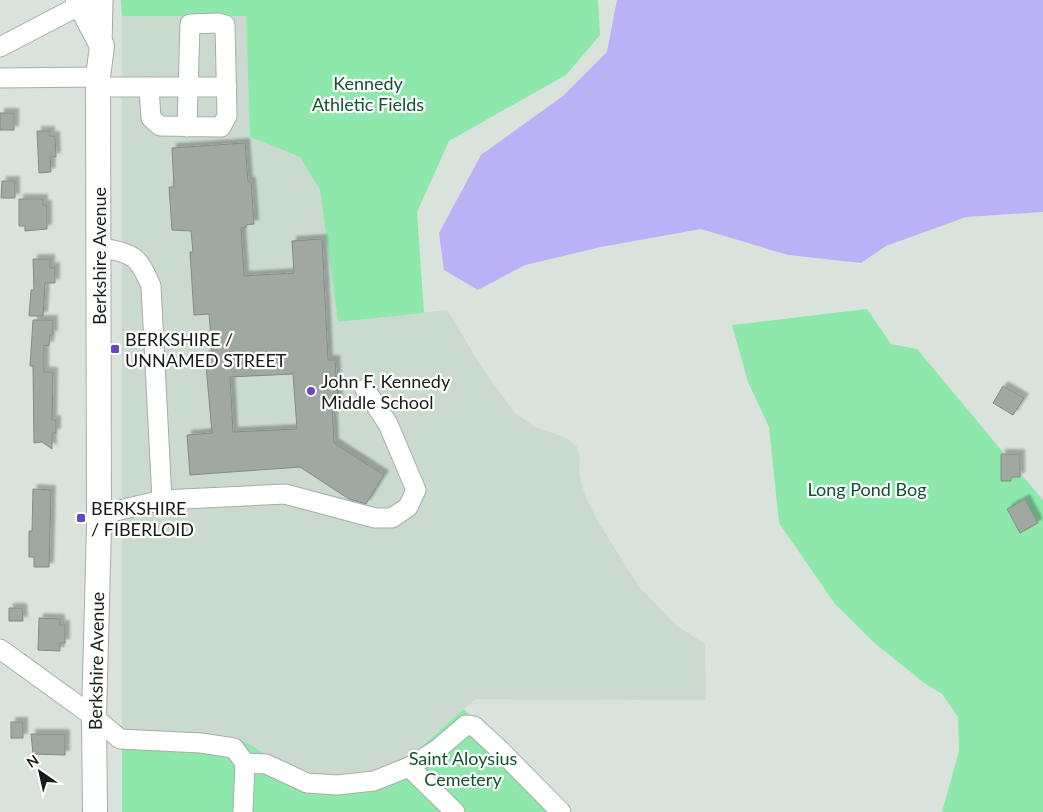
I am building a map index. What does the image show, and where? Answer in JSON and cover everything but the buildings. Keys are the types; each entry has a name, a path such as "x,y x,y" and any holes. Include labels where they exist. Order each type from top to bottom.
{"main road":[{"path":"83,2 102,46"},
{"name":"Berkshire Avenue","path":"95,812 94,717 99,515 98,82 102,46"}],"street":[{"name":"Berkshire Avenue","path":"102,46 103,0"},
{"path":"0,47 83,2"},
{"path":"149,88 151,118 160,126 187,127 221,127 227,116 225,25 218,23 190,24 187,127"},
{"path":"0,78 98,82 149,88 227,87"},
{"path":"98,247 129,253 142,265 151,286 162,500"},
{"path":"99,515 162,500 285,494 375,518 392,518 408,507 416,490 388,424 365,389"},
{"path":"0,649 94,717 120,739 201,743 234,748 245,763 243,812"},
{"path":"245,763 266,764 307,783 338,785 374,781 409,767 438,749 466,725 474,726 561,812"},
{"path":"409,767 455,812"}],"shaded area":[{"path":"617,0 1043,0 1043,212 966,217 886,246 861,263 788,255 701,229 601,247 525,265 478,290 444,270 439,233 481,155 563,96 607,52"},
{"name":"John F. Kennedy Middle School","path":"246,15 250,137 300,157 320,190 338,322 447,310 483,369 515,413 535,427 567,438 577,447 580,458 579,475 585,495 599,523 639,587 677,626 705,644 706,700 476,699 412,753 383,769 352,775 325,775 122,734 122,16"}],"green space":[{"name":"Kennedy Athletic Fields","path":"121,0 598,0 600,35 566,75 449,141 417,212 424,313 338,322 320,190 300,157 250,137 246,16 122,16"},
{"name":"Long Pond Bog","path":"867,309 891,344 917,349 1043,500 1043,812 942,812 959,751 958,717 942,694 923,682 872,641 835,604 779,523 769,427 748,382 732,325"},
{"name":"Saint Aloysius Cemetery","path":"464,709 570,812 122,812 122,734 233,738 245,742 272,758 298,769 327,776 357,775 386,768 400,762 419,749"}],"place":[{"name":"BERKSHIRE / UNNAMED STREET","path":"115,349"},
{"name":"John F. Kennedy Middle School","path":"311,391"},
{"name":"BERKSHIRE / FIBERLOID","path":"81,518"}]}
